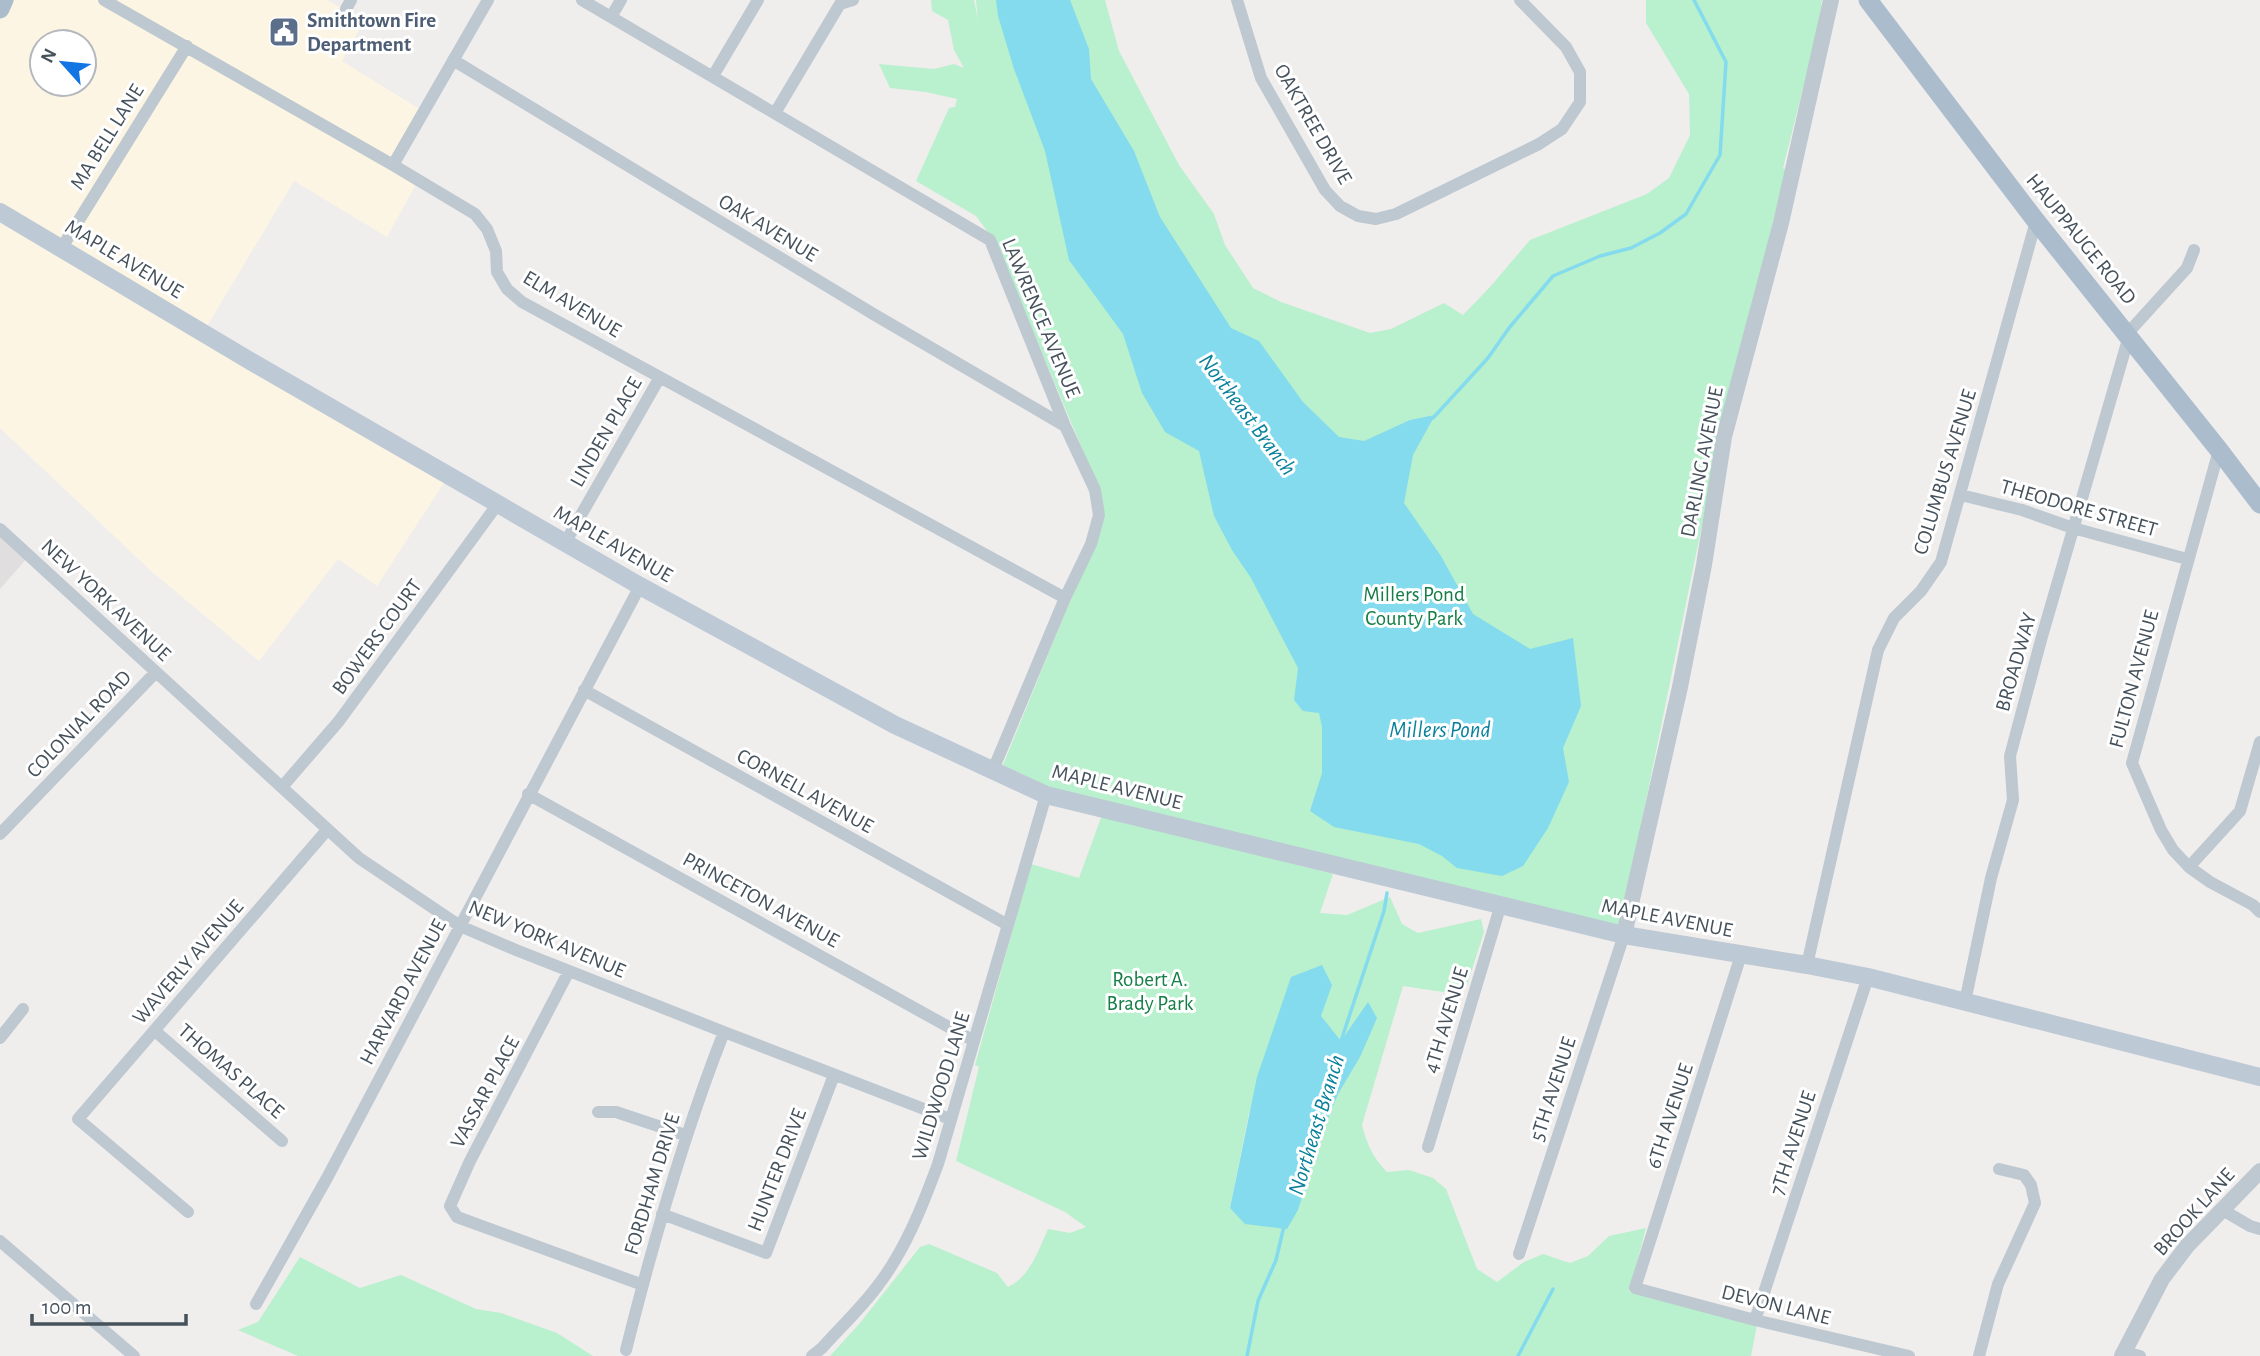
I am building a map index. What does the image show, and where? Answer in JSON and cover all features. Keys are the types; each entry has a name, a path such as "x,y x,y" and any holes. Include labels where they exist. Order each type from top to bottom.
{"main road":[{"path":"0,9 4,0"},
{"name":"HAUPPAUGE ROAD","path":"1868,0 2036,221 2260,504"},
{"name":"MAPLE AVENUE","path":"0,212 497,505 640,586 895,725 1046,795 1624,935 1807,965 1868,978 2260,1077"}],"street":[{"name":"ELM AVENUE","path":"104,0 475,214 487,229 496,251 498,272 507,289 522,302 1065,598"},
{"path":"393,165 488,0"},
{"name":"LAWRENCE AVENUE","path":"582,0 990,240 1065,426 1095,490 1099,514 1091,544 1065,598 993,770"},
{"path":"611,17 621,0"},
{"path":"713,76 758,0"},
{"path":"775,113 840,4 853,0"},
{"name":"OAKTREE DRIVE","path":"1237,0 1261,78 1325,190 1340,206 1358,216 1376,219 1396,214 1539,145 1562,129 1580,102 1580,72 1566,47 1520,0"},
{"name":"DARLING AVENUE","path":"1624,935 1702,579 1724,437 1781,223 1831,0"},
{"name":"MA BELL LANE","path":"61,249 187,46"},
{"name":"OAK AVENUE","path":"453,60 875,315 1065,426"},
{"name":"COLUMBUS AVENUE","path":"1807,965 1878,650 1894,618 1921,591 1941,562 2036,221"},
{"path":"2128,335 2187,268 2194,250"},
{"name":"BROADWAY","path":"1965,1002 1991,878 2013,800 2010,756 2128,335"},
{"name":"LINDEN PLACE","path":"565,543 660,377"},
{"name":"FULTON AVENUE","path":"2219,450 2132,763 2161,830 2173,850 2210,883 2253,905 2260,912"},
{"name":"THEODORE STREET","path":"1961,495 2022,510 2073,528 2187,559"},
{"name":"BOWERS COURT","path":"282,787 339,721 497,505"},
{"name":"NEW YORK AVENUE","path":"0,528 359,858 460,926 950,1119"},
{"name":"HARVARD AVENUE","path":"256,1304 327,1178 640,586"},
{"name":"COLONIAL ROAD","path":"0,834 156,672"},
{"name":"CORNELL AVENUE","path":"584,690 1008,925"},
{"path":"2189,867 2240,811 2260,742"},
{"name":"PRINCETON AVENUE","path":"528,794 974,1041"},
{"name":"WILDWOOD LANE","path":"812,1356 876,1288 900,1253 920,1213 938,1164 1046,795"},
{"name":"WAVERLY AVENUE","path":"188,1212 78,1119 327,830"},
{"name":"4TH AVENUE","path":"1428,1147 1501,904"},
{"name":"5TH AVENUE","path":"1519,1254 1624,935"},
{"name":"6TH AVENUE","path":"1635,1287 1741,956"},
{"name":"VASSAR PLACE","path":"569,971 450,1206 457,1217 643,1285"},
{"name":"7TH AVENUE","path":"1755,1320 1868,978"},
{"path":"0,1038 23,1009"},
{"name":"THOMAS PLACE","path":"155,1031 282,1142"},
{"name":"FORDHAM DRIVE","path":"626,1350 685,1135 724,1032"},
{"name":"HUNTER DRIVE","path":"662,1214 766,1253 834,1075"},
{"path":"598,1112 616,1112 685,1135"},
{"path":"1979,1356 1998,1284 2035,1203 2031,1185 2024,1175 1999,1170"},
{"name":"BROOK LANE","path":"2128,1355 2162,1279 2187,1246 2260,1171"},
{"path":"2221,1209 2250,1226 2260,1228"},
{"path":"0,1241 134,1356"},
{"name":"DEVON LANE","path":"1635,1287 1755,1320 1909,1356"}],"shaded area":[{"path":"0,0 327,0 364,21 342,61 421,110 392,161 420,177 387,237 294,181 204,331 449,475 377,586 338,559 259,661 151,571 0,428"},
{"path":"0,532 28,557 0,589"}],"green space":[{"name":"Millers Pond County Park","path":"931,0 974,0 978,20 976,0 1105,0 1119,51 1179,165 1214,214 1225,245 1253,288 1281,302 1370,333 1391,329 1444,303 1463,315 1530,240 1647,194 1669,178 1690,135 1689,94 1646,23 1646,0 1822,0 1817,32 1783,168 1786,170 1720,436 1628,889 1618,925 1050,788 1003,765 1105,515 1099,489 996,243 976,216 916,181 949,108 955,107 957,99 890,88 879,64 934,69 954,64 964,68 954,50 948,20 932,11"},
{"name":"Robert A. Brady Park","path":"1102,815 1333,874 1320,913 1347,915 1390,897 1402,924 1418,933 1481,919 1484,932 1467,985 1450,993 1403,986 1362,1125 1374,1156 1387,1172 1409,1170 1433,1178 1446,1189 1477,1269 1497,1282 1524,1262 1543,1254 1570,1263 1588,1256 1609,1236 1646,1228 1629,1292 1757,1325 1751,1356 830,1356 860,1323 920,1247 929,1244 997,1273 1008,1287 1028,1270 1048,1229 1070,1233 1086,1227 1065,1212 956,1161 979,1067 975,1065 1031,864 1079,878","holes":["1258,1088 1310,1155 1298,1210 1230,1208 1249,1113"]},
{"path":"300,1257 360,1288 401,1275 476,1309 501,1313 557,1333 593,1356 298,1356 238,1330 258,1322"}],"water":[{"name":"Millers Pond","path":"996,0 1070,0 1089,49 1091,79 1134,151 1160,217 1231,328 1259,341 1303,402 1339,437 1364,441 1410,420 1435,415 1413,455 1404,503 1441,556 1473,614 1530,649 1573,638 1581,706 1563,748 1569,782 1548,828 1523,866 1502,876 1457,868 1442,856 1419,844 1334,827 1310,811 1322,773 1322,727 1319,713 1303,711 1294,700 1298,668 1251,578 1214,516 1199,451 1165,432 1142,393 1123,334 1069,260 1045,151 1014,69 998,16"},
{"path":"1322,965 1332,985 1321,1016 1341,1041 1368,1002 1377,1018 1360,1057 1338,1094 1323,1130 1298,1210 1287,1229 1245,1224 1230,1208 1257,1077 1291,977"}],"waterway":[{"path":"1433,418 1488,358 1509,328 1553,276 1600,256 1631,248 1660,233 1686,214 1720,155 1726,62 1694,0"},
{"name":"Northeast Branch","path":"1340,1044 1384,911 1387,893"},
{"name":"Northeast Branch","path":"1247,1356 1258,1301 1276,1260 1284,1226"},
{"path":"1518,1356 1553,1289"}],"place":[{"name":"Smithtown Fire Department","path":"284,32"}]}
